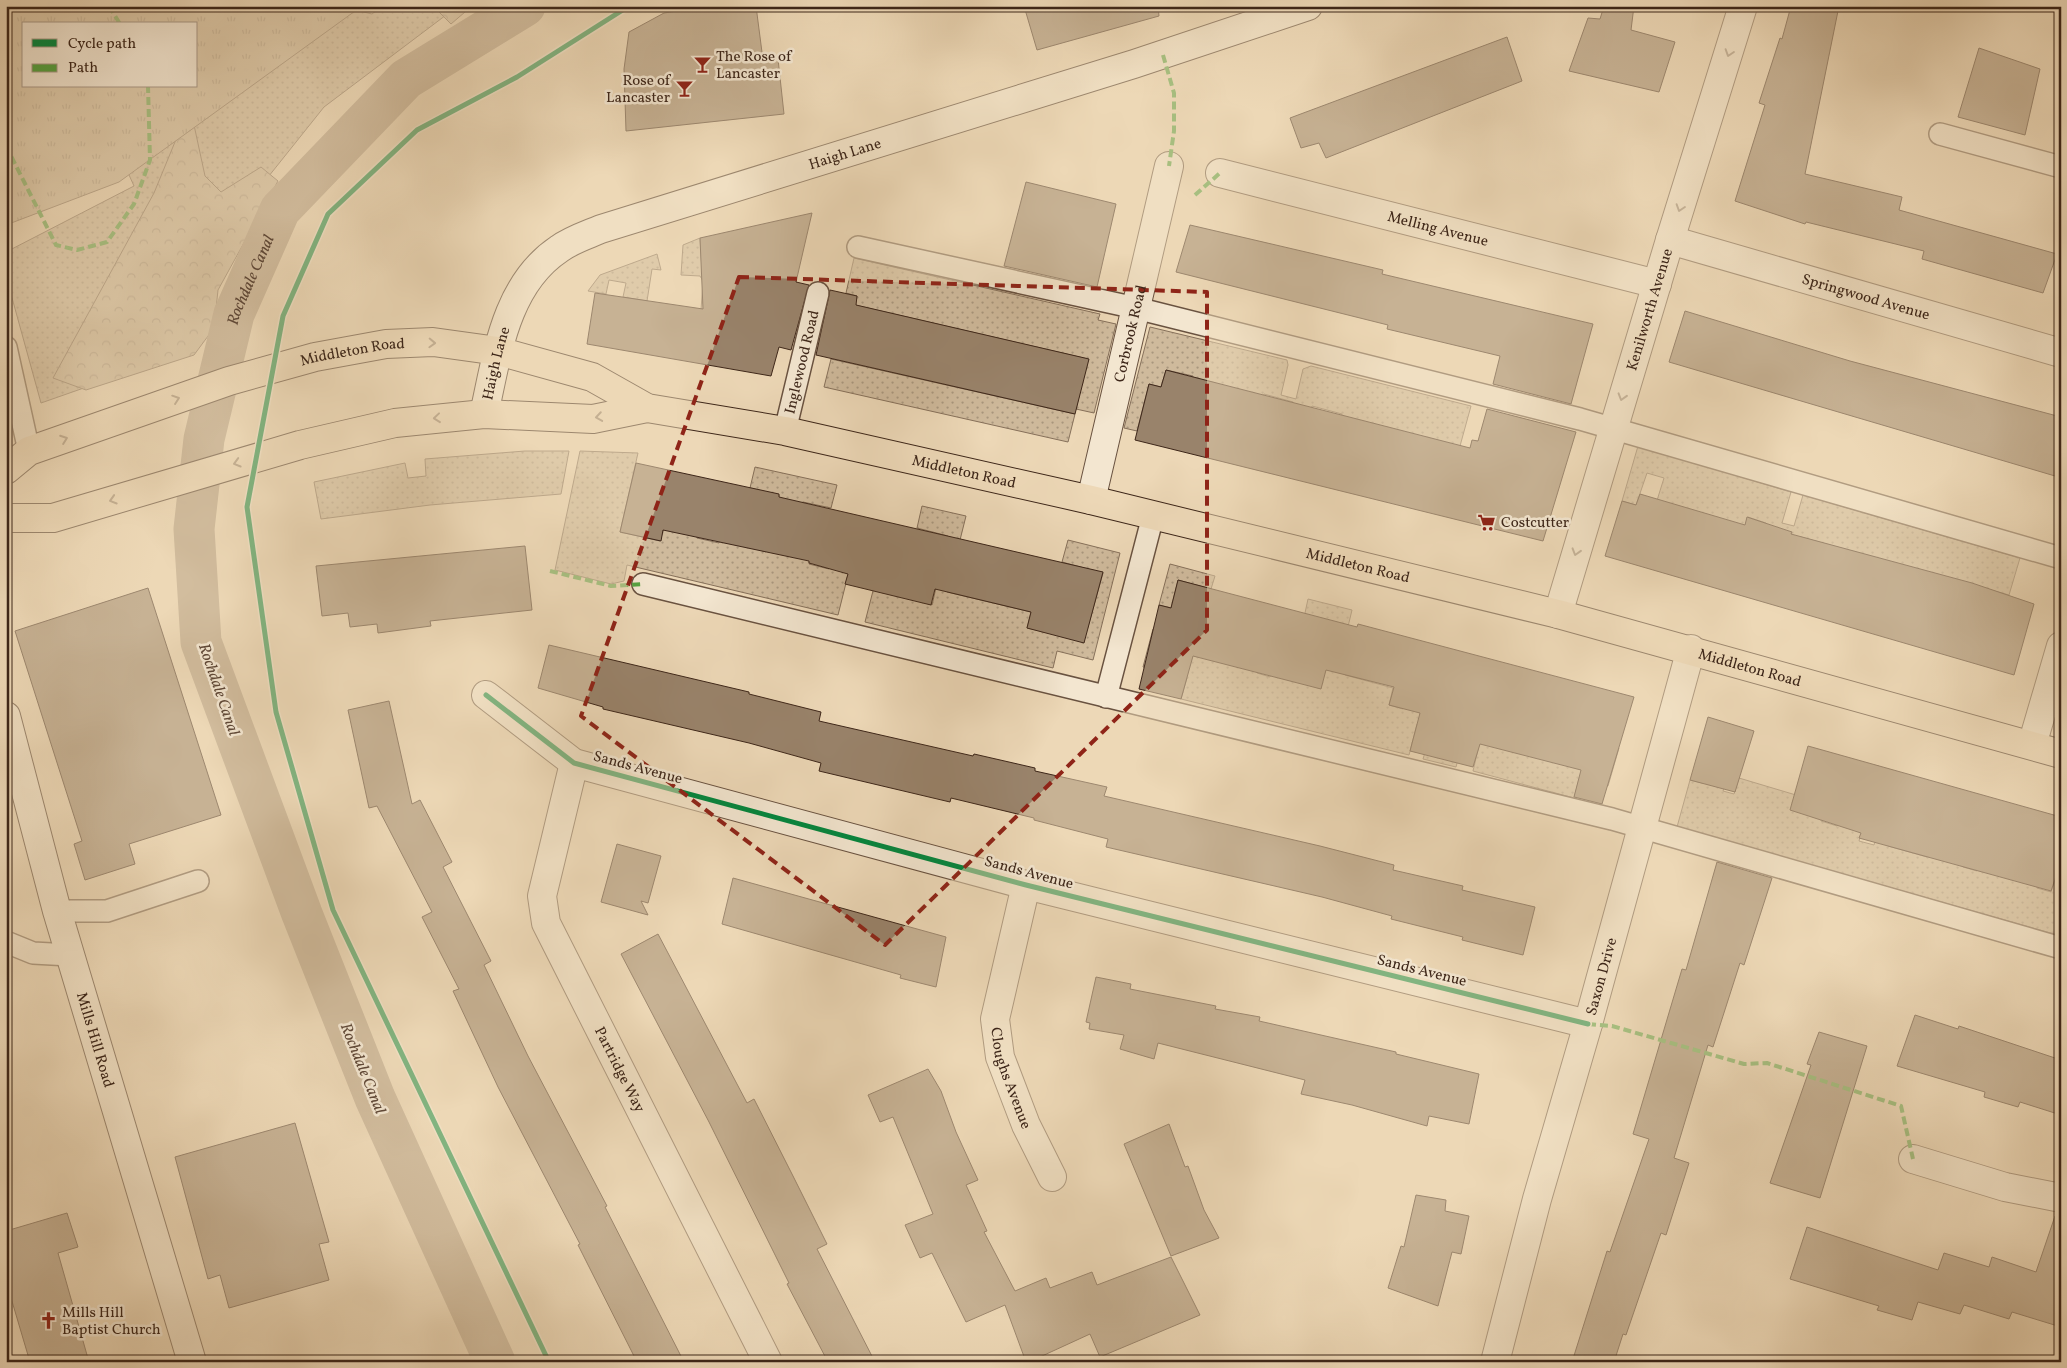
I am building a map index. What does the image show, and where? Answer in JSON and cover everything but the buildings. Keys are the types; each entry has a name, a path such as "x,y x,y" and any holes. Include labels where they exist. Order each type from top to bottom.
{"main road":[{"name":"Middleton Road","path":"6,470 29,451 229,381 315,357 386,344 433,342 498,351 592,377 647,408 785,431 1091,500 1558,614 1691,649 2061,754"},
{"name":"Middleton Road","path":"6,518 53,518 159,485 300,445 395,422 484,414 593,419 647,408"}],"street":[{"name":"Haigh Lane","path":"484,414 498,351 510,311 532,275 559,249 601,229 1134,64 1308,6"},
{"name":"Kenilworth Avenue","path":"1558,614 1670,240 1744,6"},
{"name":"Corbrook Road","path":"1091,500 1170,166"},
{"name":"Melling Avenue","path":"1220,173 1657,284"},
{"name":"Springwood Avenue","path":"1670,240 2061,353"},
{"path":"2032,745 2061,646"},
{"name":"Saxon Drive","path":"1495,1362 1537,1199 1588,1024 1691,649"},
{"name":"Sands Avenue","path":"486,695 574,763 1026,885 1588,1024"},
{"name":"Mills Hill Road","path":"6,716 57,911 192,1362"},
{"name":"Partridge Way","path":"574,763 542,896 546,923 768,1362"},
{"name":"Cloughs Avenue","path":"1026,885 995,1019 1000,1057 1026,1125 1052,1177"},
{"path":"1913,1158 2004,1187 2061,1198"}],"lane":[{"path":"1940,134 2061,168"},
{"path":"858,246 1136,308 1580,419 1612,430 2061,558"},
{"name":"Inglewood Road","path":"785,431 818,293"},
{"path":"6,347 29,451"},
{"path":"1106,697 1153,516"},
{"path":"643,584 1641,827 2061,948"},
{"path":"57,911 107,911 198,881"},
{"path":"6,942 33,953 70,955"}],"highlighted area":[{"path":"739,277 1207,292 1207,630 885,945 581,716"}],"green space":[{"path":"6,6 362,6 119,182 6,225"},
{"path":"339,6 372,14 382,6 458,6 324,107 221,236 158,362 41,403 6,276 6,252 134,186 90,88 198,88 198,24"},
{"path":"433,6 472,6 451,24"},
{"path":"194,125 205,176 221,192 261,167 278,181 218,290 214,328 194,355 86,390 53,378 154,193 177,137"},
{"path":"700,238 702,270 736,316 701,310 703,281 700,276 681,275 683,245"},
{"path":"657,254 661,270 652,269 647,301 623,297 626,283 609,280 606,294 588,291 600,275"},
{"path":"854,258 1100,314 1098,320 1116,324 1094,413 1076,409 1088,359 855,305 857,296 846,293"},
{"path":"1150,327 1287,360 1288,365 1281,395 1296,399 1303,369 1311,366 1471,406 1460,446 1337,433 1342,414 1312,406 1307,424 1288,420 1293,402 1264,394 1259,412 1189,395 1193,376 1166,370 1161,387 1149,384 1137,431 1124,428"},
{"path":"831,359 1075,414 1068,442 824,387"},
{"path":"1638,446 1791,492 1782,523 1794,526 1803,495 2020,558 2009,595 1801,537 1761,540 1766,523 1748,517 1742,536 1654,510 1664,478 1647,473 1636,505 1622,501"},
{"path":"525,451 569,451 561,494 430,505 321,519 314,482 405,463 408,478 426,476 425,459"},
{"path":"580,451 638,453 620,532 660,541 665,524 698,531 697,538 719,543 720,537 766,552 779,495 750,488 755,467 837,485 831,508 803,502 791,553 810,557 809,564 829,569 831,563 850,567 838,615 627,565 624,581 611,584 555,570"},
{"path":"922,506 966,516 947,592 1031,612 1027,628 1045,632 1088,627 1103,573 1062,562 1068,540 1120,553 1093,660 1057,651 1053,668 865,622 874,587 932,605 948,536 917,528"},
{"path":"1170,564 1215,576 1211,589 1178,580 1171,608 1159,605"},
{"path":"1308,599 1352,610 1345,639 1353,641 1345,675 1393,688 1389,705 1403,709 1408,692 1619,748 1608,786 1579,779 1574,798 1473,771 1481,737 1465,733 1456,767 1423,759 1432,729 1417,724 1409,755 1181,699 1187,678 1143,667 1153,629 1262,656 1257,673 1270,677 1275,659 1305,613"},
{"path":"1874,765 1879,766 1859,841 1874,845 1880,823 1888,846 1927,857 1933,839 1968,849 1963,867 1977,871 1982,853 2042,870 2037,888 2051,892 2057,875 2061,876 2061,936 1677,827 1690,780 1702,783 1728,776 1723,791 1734,794 1739,778 1826,804 1821,821 1837,826 1842,808 1860,813"}],"waterway":[{"name":"Rochdale Canal","path":"495,1362 375,1098 302,914 201,642 194,529 204,439 234,314 280,210 406,79 525,6"}],"marked path":[{"path":"109,6 119,22"},
{"path":"1163,55 1174,93 1174,131 1169,166"},
{"path":"6,146 56,245 77,250 107,242 134,204 150,160 148,88"},
{"path":"1195,195 1220,173"},
{"path":"550,571 611,586 643,584"},
{"path":"1588,1024 1612,1026 1744,1064 1767,1063 1901,1106 1913,1159"}],"cycle path":[{"path":"549,1362 333,910 276,712 247,507 283,316 328,214 417,130 517,77 629,6"},
{"path":"486,695 574,763 1026,885 1588,1024"}],"place":[{"name":"The Rose of Lancaster","path":"702,65"},
{"name":"Rose of Lancaster","path":"684,89"},
{"name":"Costcutter","path":"1487,522"},
{"name":"Mills Hill Baptist Church","path":"48,1321"}]}
